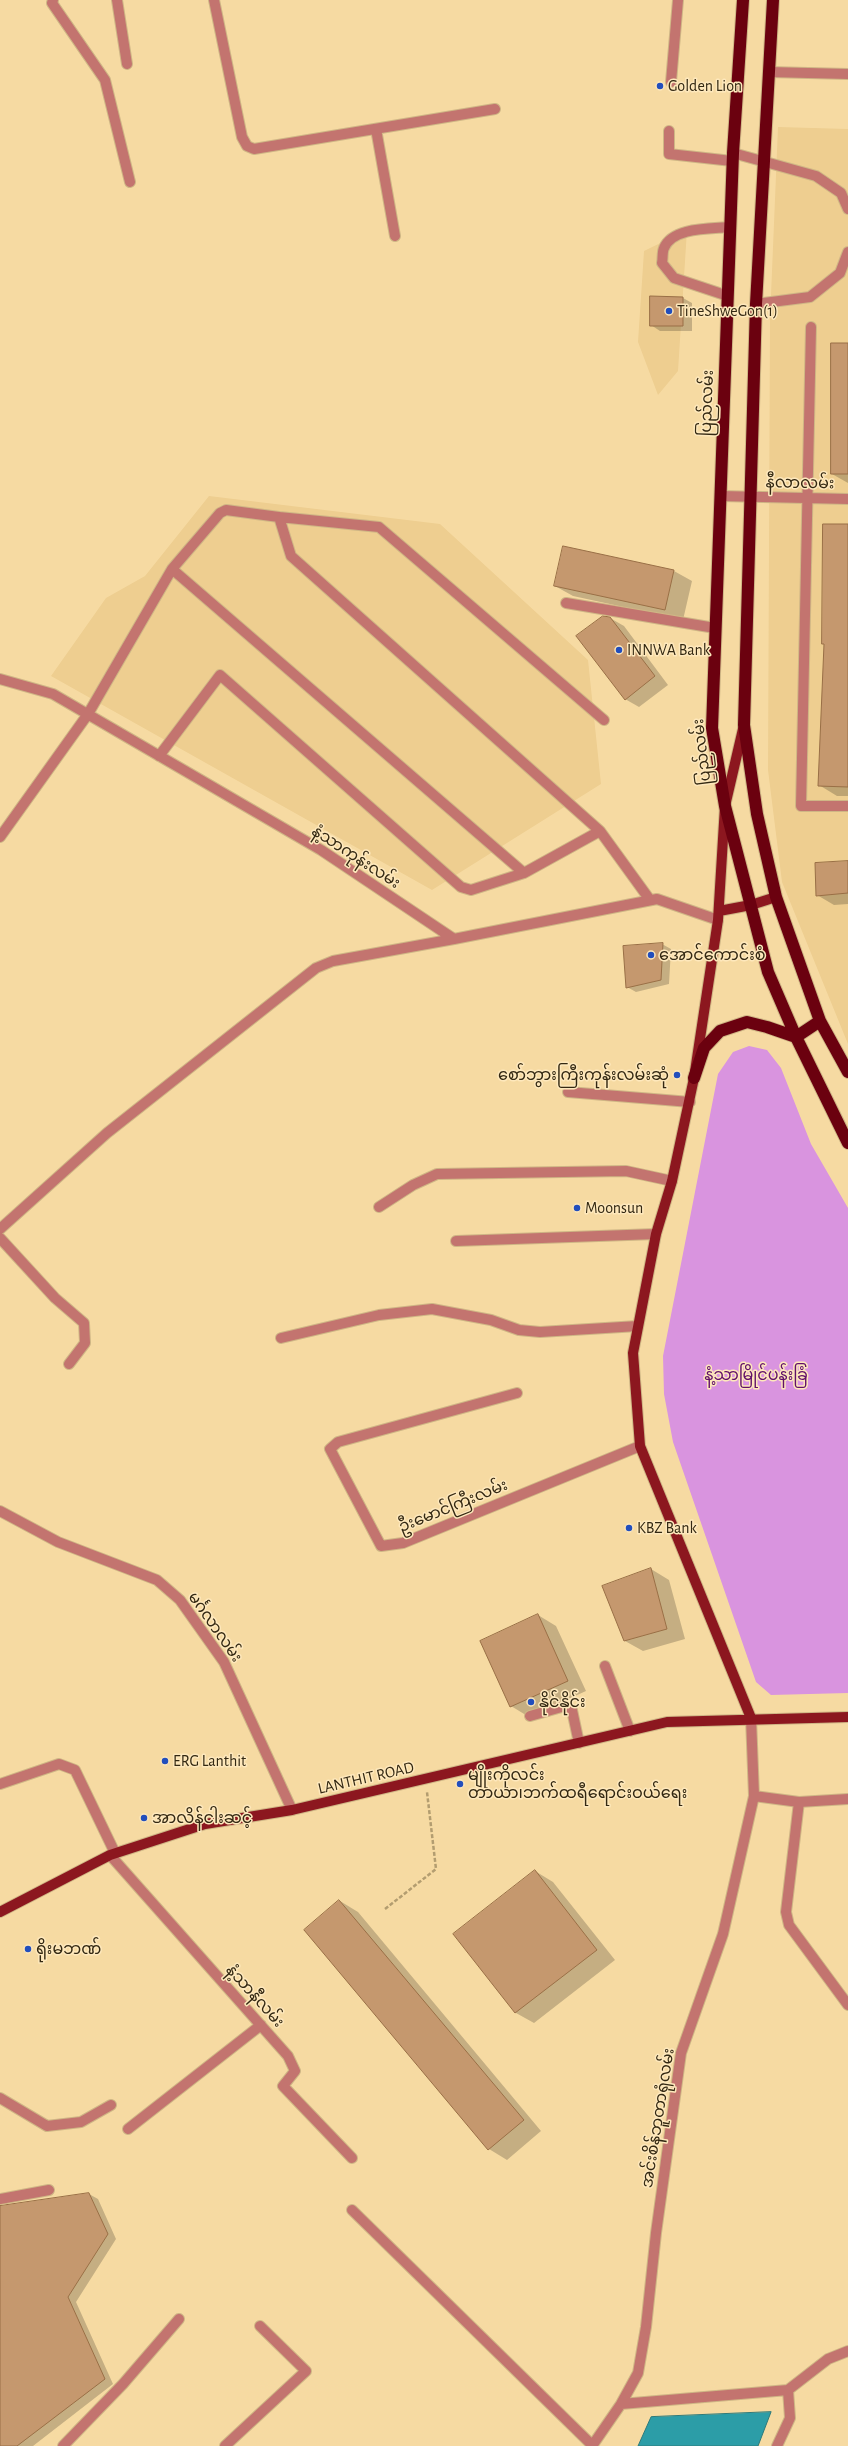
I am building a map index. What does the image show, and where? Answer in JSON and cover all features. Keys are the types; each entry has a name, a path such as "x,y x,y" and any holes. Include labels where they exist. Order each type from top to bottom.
{"highway":[{"name":"ပြည်လမ်း","path":"743,0 730,227 712,728 725,806 768,972 796,1037 848,1143"},
{"name":"ပြည်လမ်း","path":"773,0 756,304 744,725 757,814 776,897 820,1021 848,1072"},
{"path":"694,1078 704,1048 720,1031 747,1022 767,1026 796,1037 820,1021"}],"main road":[{"name":"ပြည်လမ်း","path":"725,806 744,725"},
{"path":"725,806 719,915 690,1102 672,1181 656,1234 633,1353 640,1446 751,1718"},
{"path":"719,915 776,897"},
{"name":"LANTHIT ROAD","path":"0,1912 112,1854 204,1824 292,1810 667,1722 751,1718 848,1717"}],"street":[{"path":"53,0 52,3 105,80 130,182"},
{"path":"117,0 127,64"},
{"path":"214,0 242,137 247,146 254,149 494,109"},
{"path":"671,82 678,0"},
{"path":"769,72 848,74"},
{"path":"376,129 395,236"},
{"path":"669,131 669,154 733,157 764,161 816,176 841,193 848,209"},
{"path":"728,296 674,278 662,263 664,248 673,236 692,231 730,227"},
{"path":"756,304 810,297 840,273 848,252"},
{"path":"811,327 801,806 848,806"},
{"name":"နီလာလမ်း","path":"720,496 751,498 848,499"},
{"path":"0,837 88,714 172,570 220,513 226,510 380,527 604,720"},
{"path":"279,517 291,556 600,832 650,900"},
{"path":"172,570 524,873"},
{"path":"566,603 715,628"},
{"path":"159,756 220,675 461,887 471,890 524,873 600,832"},
{"name":"နံ့သာကုန်းလမ်း","path":"0,679 53,694 88,714 321,850 454,939"},
{"path":"0,1229 107,1133 316,968 333,961 657,899 719,915"},
{"path":"568,1092 690,1102"},
{"path":"379,1207 413,1185 437,1174 626,1171 672,1181"},
{"path":"456,1241 656,1234"},
{"path":"0,1238 55,1298 84,1323 85,1343 68,1364"},
{"path":"281,1338 379,1315 432,1309 491,1320 519,1330 540,1332 638,1326"},
{"name":"ဦးမောင်ကြီးလမ်း","path":"517,1392 338,1442 330,1449 381,1546 403,1543 640,1446"},
{"name":"မင်္ဂလာလမ်း","path":"0,1511 58,1542 157,1580 180,1600 224,1662 292,1810"},
{"path":"605,1666 630,1731"},
{"path":"530,1716 566,1706 572,1710 579,1743"},
{"name":"အင်းစိန်ဘူတာရုံလမ်း","path":"592,2446 621,2404 638,2373 646,2327 656,2233 681,2054 723,1934 754,1796 751,1718"},
{"name":"နံ့သာနီလမ်း","path":"0,1784 59,1764 75,1770 112,1854 260,2026 288,2056 295,2071 283,2086 352,2158"},
{"path":"754,1796 799,1802 848,1798"},
{"path":"799,1802 786,1912 789,1925 848,2005"},
{"path":"128,2129 260,2026"},
{"path":"0,2098 47,2126 81,2122 111,2105"},
{"path":"0,2199 49,2190"},
{"path":"352,2210 592,2446"},
{"path":"63,2446 123,2384 179,2319"},
{"path":"225,2446 306,2371 260,2326"},
{"path":"621,2404 788,2390 828,2359 848,2350"},
{"path":"777,2446 790,2418 788,2390"}],"path":[{"path":"386,1909 436,1869 425,1780"}],"shaded area":[{"path":"778,127 848,129 848,1044 782,882 768,770 770,319"},
{"path":"687,230 678,371 658,395 638,342 644,251"},
{"path":"209,496 440,524 588,660 601,784 432,890 51,676 106,598 145,576"}],"green space":[{"name":"နံ့သာမြိုင်ပန်းခြံ","path":"749,1046 767,1050 781,1068 811,1144 848,1208 848,1693 771,1695 756,1682 673,1442 664,1394 663,1356 718,1074 733,1052"}],"water":[{"path":"771,2412 758,2446 638,2446 651,2417"}],"building":[{"path":"650,296 683,297 683,326 650,326"},
{"path":"831,343 848,343 848,474 831,474"},
{"path":"823,524 848,524 848,787 818,786 824,644 822,644"},
{"path":"563,546 674,570 665,610 554,586"},
{"path":"603,616 610,617 655,676 625,700 576,636"},
{"path":"848,861 848,893 816,896 815,863"},
{"path":"663,943 661,980 626,988 623,946"},
{"path":"651,1568 667,1629 624,1641 602,1586"},
{"path":"538,1614 568,1681 510,1707 480,1641"},
{"path":"535,1870 597,1950 515,2013 453,1934"},
{"path":"339,1900 524,2120 488,2150 304,1930"},
{"path":"89,2193 108,2234 68,2297 105,2379 17,2446 0,2446 0,2206"}],"place":[{"name":"Golden Lion","path":"660,86"},
{"name":"TineShweGon(1)","path":"669,311"},
{"name":"INNWA Bank","path":"619,650"},
{"name":"အောင်ကောင်းစံ","path":"651,955"},
{"name":"စော်ဘွားကြီးကုန်းလမ်းဆုံ","path":"677,1075"},
{"name":"Moonsun","path":"577,1208"},
{"name":"KBZ Bank","path":"629,1528"},
{"name":"နိုင်နိုင်း","path":"531,1702"},
{"name":"ERG Lanthit","path":"165,1761"},
{"name":"မျိုးကိုလင်း တာယာ၊ဘက်ထရီရောင်းဝယ်ရေး","path":"460,1784"},
{"name":"အာလိန်ငါးဆင့်","path":"144,1818"},
{"name":"ရိုးမဘဏ်","path":"28,1949"}]}
